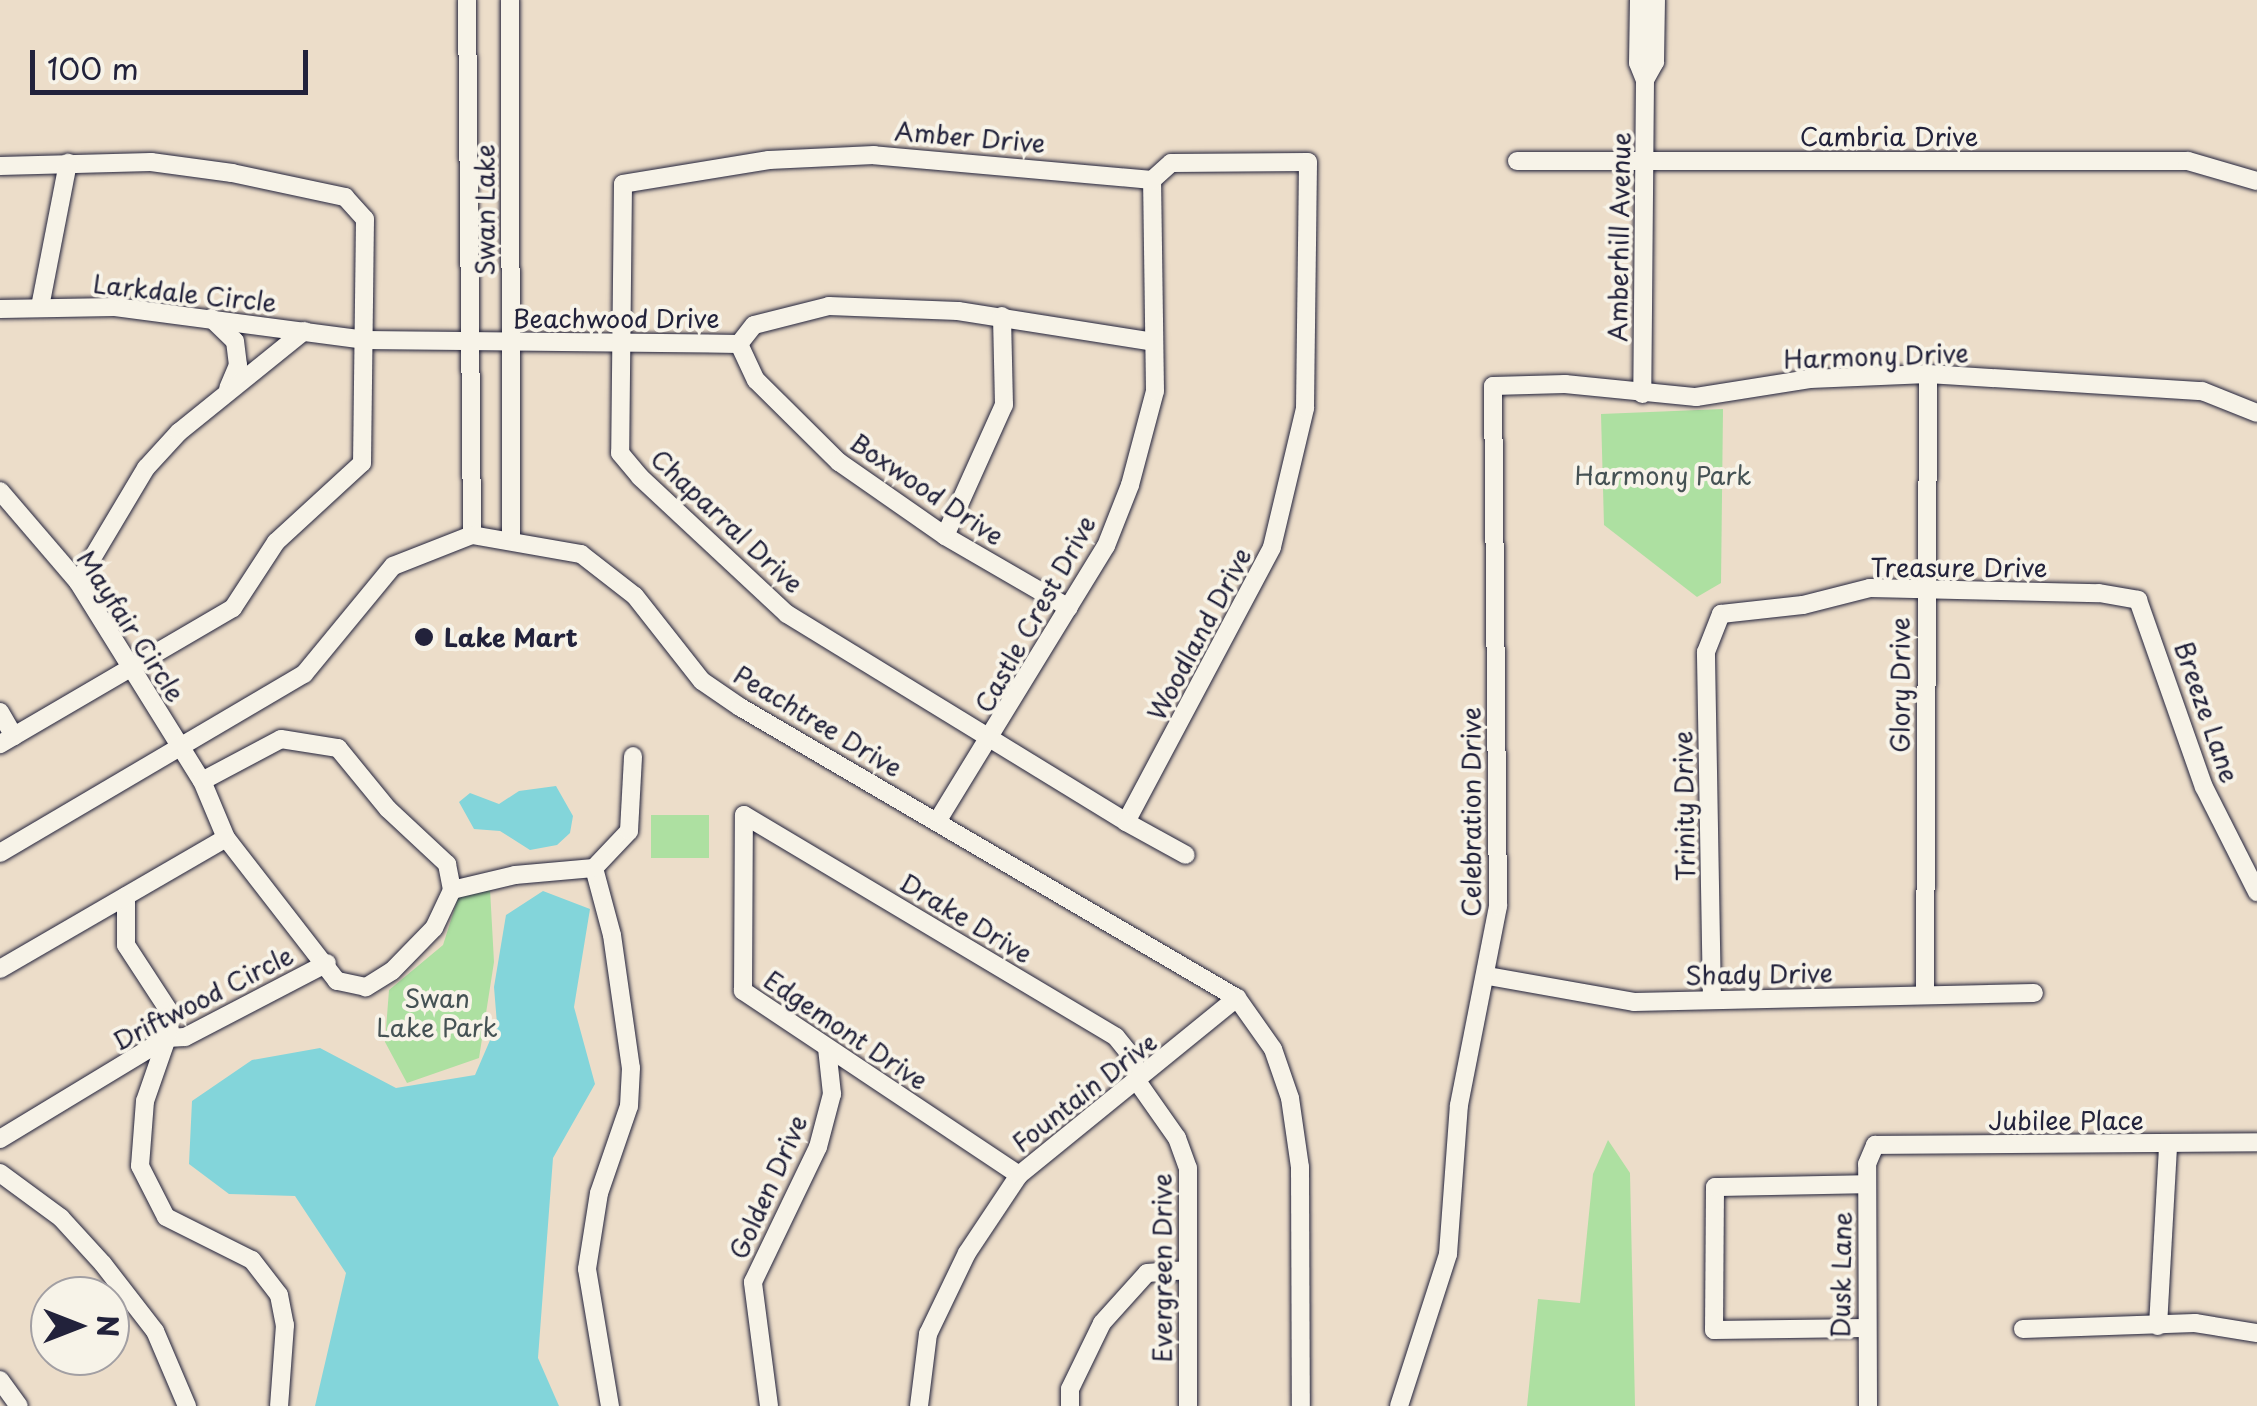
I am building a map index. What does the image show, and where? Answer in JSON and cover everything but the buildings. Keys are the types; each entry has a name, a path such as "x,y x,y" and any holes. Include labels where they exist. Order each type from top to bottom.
{"street":[{"name":"Swan Lake","path":"467,0 472,535"},
{"name":"Swan Lake","path":"510,0 511,540"},
{"name":"Amberhill Avenue","path":"1639,0 1638,62 1645,80 1646,160 1642,394"},
{"name":"Amberhill Avenue","path":"1645,80 1654,62 1656,0"},
{"name":"Amber Drive","path":"623,184 770,160 874,155 1152,180 1172,163 1308,162"},
{"name":"Cambria Drive","path":"1517,161 2188,161 2257,182"},
{"name":"Woodland Drive","path":"1126,822 1272,548 1305,408 1308,162"},
{"path":"40,308 68,163"},
{"path":"0,166 167,164 345,197 364,219 362,463 276,542 233,608 7,740 0,712"},
{"name":"Castle Crest Drive","path":"938,820 994,738 1106,546 1130,484 1155,392 1152,180"},
{"name":"Chaparral Drive","path":"623,184 620,452 640,477 786,614 1126,822 1186,854"},
{"name":"Beachwood Drive","path":"364,340 739,344 754,326 829,306 1002,316 1154,342"},
{"name":"Larkdale Circle","path":"0,310 206,315 364,340"},
{"path":"206,315 235,341 238,365 226,392"},
{"path":"946,536 1004,405 1002,316"},
{"path":"78,582 110,538 146,468 226,392 304,331"},
{"name":"Boxwood Drive","path":"739,344 756,380 838,462 946,536 1070,608"},
{"name":"Harmony Drive","path":"1493,386 1564,384 1696,397 1810,379 1928,374 2202,391 2257,412"},
{"name":"Glory Drive","path":"1925,995 1928,374"},
{"name":"Celebration Drive","path":"1399,1406 1448,1254 1459,1104 1488,976 1498,906 1493,386"},
{"name":"Mayfair Circle","path":"0,491 78,582 202,781 226,838 327,963 336,982 366,986 379,979 434,928 452,890"},
{"name":"Peachtree Drive","path":"0,853 304,674 394,566 472,535 582,554 636,596 702,681 1238,998 1273,1049 1290,1098 1300,1167 1300,1406"},
{"name":"Treasure Drive","path":"1721,614 1803,605 1870,588 2099,593 2138,600"},
{"name":"Breeze Lane","path":"2138,600 2204,788 2257,892"},
{"name":"Trinity Drive","path":"1712,1000 1706,652 1721,614"},
{"path":"202,781 281,738 338,748 388,810 447,864 452,890 515,875 594,868 629,831 633,756"},
{"name":"Edgemont Drive","path":"744,816 743,991 1019,1174"},
{"name":"Drake Drive","path":"744,816 1116,1037 1133,1058 1139,1084"},
{"path":"0,969 226,838"},
{"path":"594,868 611,930 631,1068 629,1106 599,1193 587,1269 610,1406"},
{"path":"126,896 126,945 168,1011 168,1038 145,1101 140,1166 166,1217 252,1260 280,1295 285,1324 279,1406"},
{"name":"Driftwood Circle","path":"0,1140 168,1038 185,1038 327,963"},
{"name":"Shady Drive","path":"1488,976 1634,1002 2034,993"},
{"name":"Fountain Drive","path":"919,1406 928,1334 967,1253 1019,1174 1139,1084 1238,998"},
{"name":"Golden Drive","path":"769,1406 754,1282 818,1147 832,1094 827,1048"},
{"name":"Evergreen Drive","path":"1139,1084 1184,1153 1188,1406"},
{"name":"Jubilee Place","path":"1875,1146 2257,1142"},
{"path":"2158,1326 2168,1145"},
{"name":"Dusk Lane","path":"1868,1406 1867,1184 1875,1146"},
{"path":"0,1173 61,1218 102,1264 155,1331 187,1406"},
{"path":"1865,1328 1714,1330 1715,1187 1867,1184"},
{"path":"1070,1406 1070,1389 1102,1323 1148,1273 1188,1270"},
{"path":"2023,1329 2194,1323 2257,1333"},
{"path":"0,1380 19,1406"}],"green space":[{"name":"Harmony Park","path":"1723,409 1721,583 1697,597 1604,525 1601,414"},
{"path":"651,815 709,815 709,858 651,858"},
{"name":"Swan Lake Park","path":"490,889 494,962 479,1058 407,1083 385,1042 389,990 443,945 458,898"},
{"path":"1608,1140 1630,1173 1635,1406 1527,1406 1538,1299 1580,1303 1593,1174"}],"water":[{"path":"556,786 573,816 570,833 557,845 530,850 500,831 474,829 459,802 470,793 499,804 519,791"},
{"path":"543,891 590,909 574,1007 595,1084 553,1158 538,1358 559,1406 315,1406 346,1273 295,1196 229,1194 189,1164 192,1101 252,1060 320,1048 396,1088 475,1075 497,1024 494,987 506,915"}],"place":[{"name":"Lake Mart","path":"424,637"}]}
